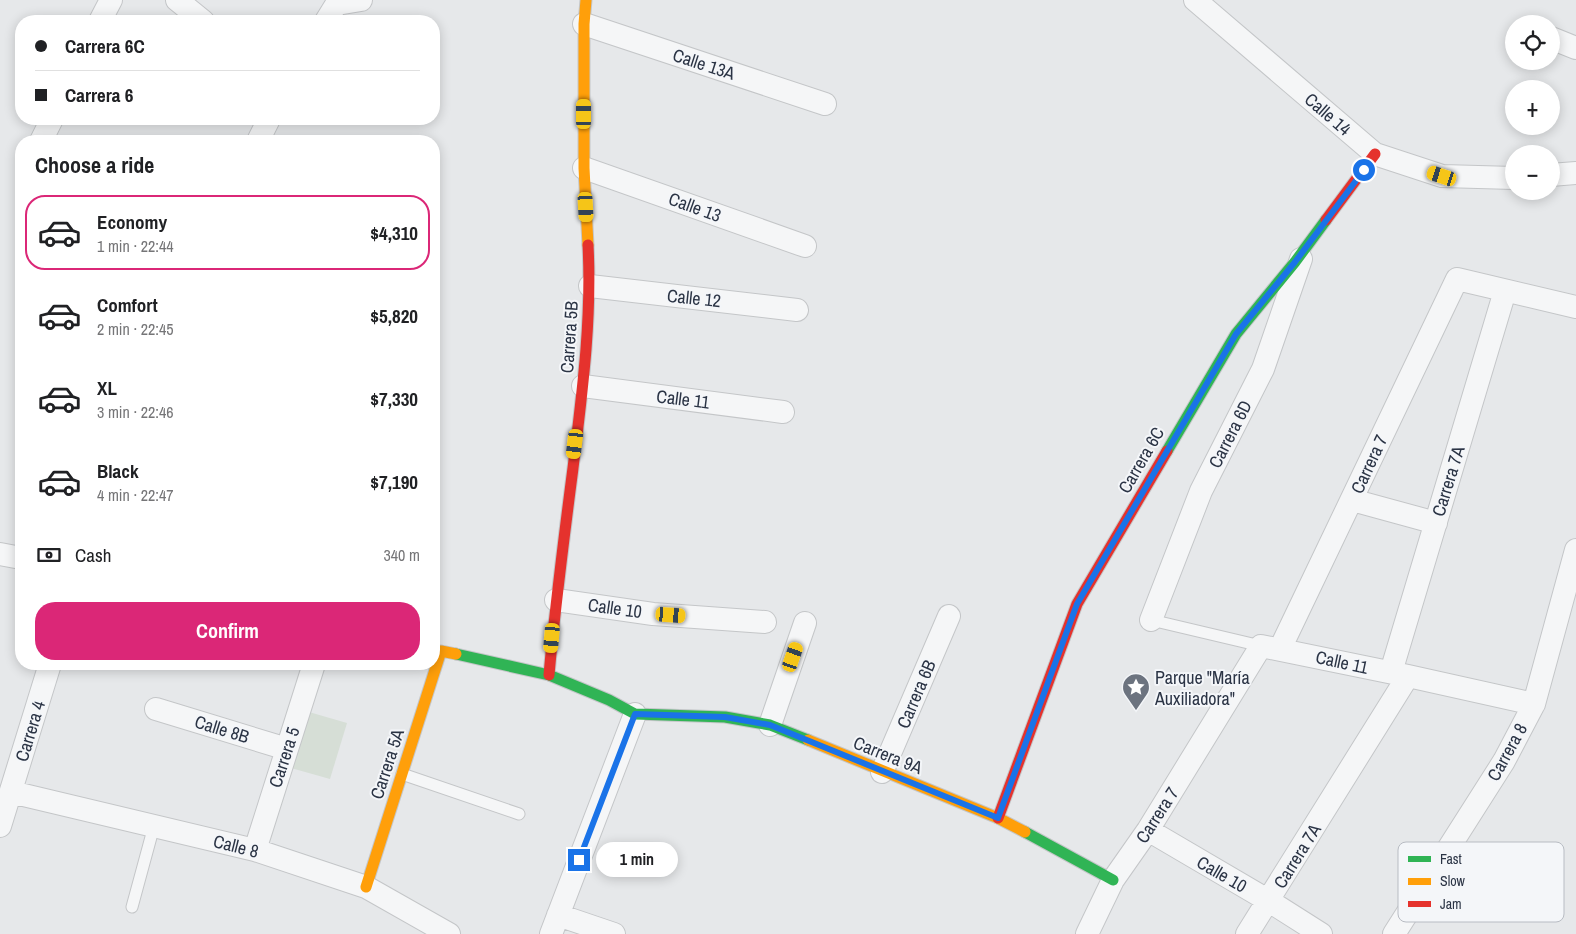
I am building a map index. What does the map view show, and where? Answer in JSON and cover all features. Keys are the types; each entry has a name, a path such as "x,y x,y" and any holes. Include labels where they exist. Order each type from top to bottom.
{"street":[{"path":"103,15 111,0"},
{"path":"177,0 196,15"},
{"path":"334,8 361,0"},
{"name":"Carrera 5B","path":"548,675 583,386 590,286 584,168 584,24 586,0"},
{"name":"Calle 14","path":"1195,0 1375,154 1442,176 1505,178"},
{"name":"Calle 13A","path":"584,24 825,104"},
{"path":"1560,42 1576,48"},
{"name":"Carrera 6C","path":"998,818 1077,604 1236,334 1306,247 1375,154"},
{"name":"Calle 13","path":"584,168 806,246"},
{"path":"1560,174 1576,173"},
{"name":"Carrera 6D","path":"1151,620 1202,491 1263,369 1306,247"},
{"name":"Carrera 7","path":"1087,934 1113,880 1270,648 1352,500 1457,279 1505,291"},
{"name":"Calle 12","path":"590,286 798,310"},
{"path":"1505,291 1576,308"},
{"name":"Carrera 7A","path":"1248,934 1269,901 1399,674 1436,523 1505,291"},
{"name":"Calle 11","path":"583,386 783,412"},
{"path":"1352,500 1436,523"},
{"name":"Carrera 8","path":"1452,842 1504,761 1534,704 1576,550"},
{"path":"0,554 15,557"},
{"name":"Calle 10","path":"556,600 652,614 764,622"},
{"name":"Carrera 6B","path":"882,772 949,616"},
{"path":"770,725 805,623"},
{"name":"Calle 11","path":"1270,648 1534,704"},
{"name":"Carrera 5A","path":"440,654 441,651 548,675"},
{"name":"Carrera 4","path":"0,826 48,670"},
{"name":"Carrera 5","path":"255,850 312,670"},
{"name":"Carrera 5A","path":"366,887 435,670"},
{"path":"548,675 609,700 635,714 554,924 614,934"},
{"name":"Calle 8B","path":"156,709 287,749"},
{"name":"Carrera 9A","path":"635,714 725,717 770,725 998,818 1113,880"},
{"name":"Calle 8","path":"11,792 255,850 366,887 449,934"},
{"name":"Calle 10","path":"1148,830 1321,934"},
{"name":"Carrera 8","path":"1394,934 1402,922"}],"lane":[{"name":"Calle 11","path":"1151,620 1270,648"},
{"path":"402,774 519,814"},
{"path":"132,907 154,826"}],"shaded area":[{"path":"309,712 347,723 330,779 291,768"}],"traffic: fast":[{"path":"1167,451 1236,334 1295,262 1326,220"},
{"path":"456,654 549,675 609,700 635,714 725,717 770,725 808,740"},
{"path":"1025,832 1113,880"}],"traffic: slow":[{"path":"586,0 584,24 584,168 588,245"},
{"path":"440,654 441,651 456,654"},
{"path":"366,887 435,670"},
{"path":"808,740 998,818 1025,832"}],"traffic: jam":[{"path":"1326,220 1375,154"},
{"path":"549,675 585,357 589,301 588,245"},
{"path":"998,818 1077,604 1167,451"}],"place":[{"name":"Parque \"María Auxiliadora\"","path":"1136,711"}],"route":[{"path":"579,860 635,714 725,717 770,725 998,818 1077,604 1236,334 1295,262 1364,170"}]}
